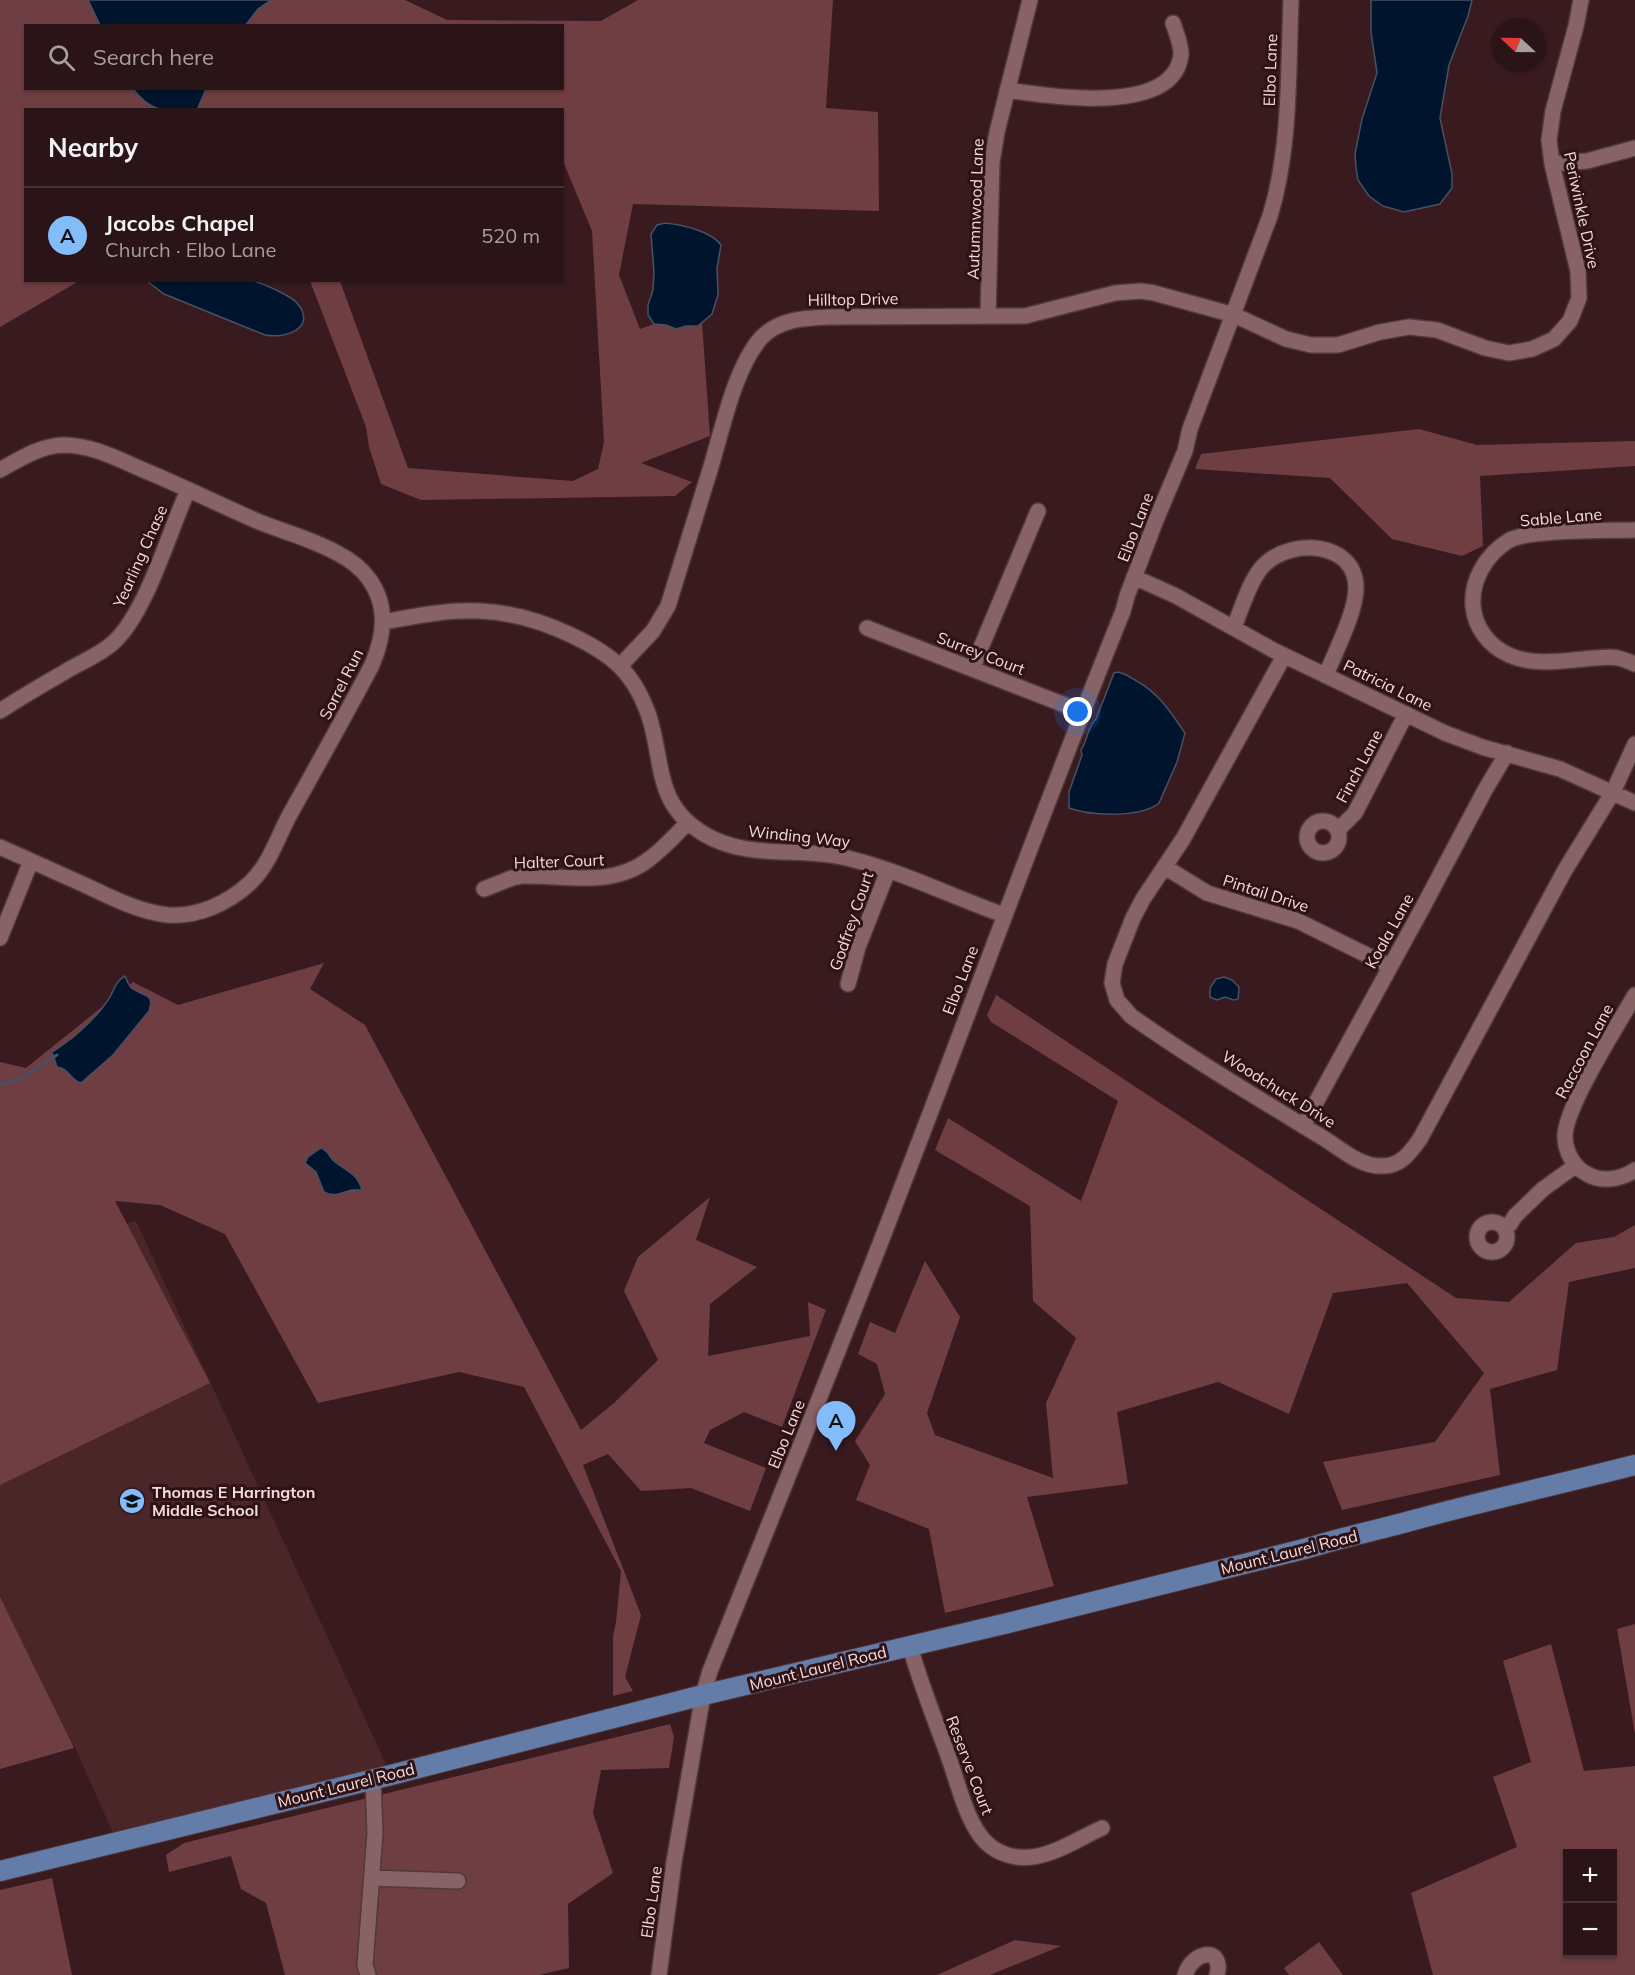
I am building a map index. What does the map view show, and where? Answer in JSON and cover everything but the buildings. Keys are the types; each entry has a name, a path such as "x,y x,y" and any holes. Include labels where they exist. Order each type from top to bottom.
{"main road":[{"name":"Mount Laurel Road","path":"0,1871 1635,1465"}],"street":[{"name":"Autumnwood Lane","path":"988,316 993,162 997,132 1030,0"},
{"name":"Elbo Lane","path":"659,1975 672,1874 703,1695 710,1671 862,1290 1134,577 1185,451 1190,429 1234,315 1277,193 1287,120 1291,0"},
{"name":"Periwinkle Drive","path":"1234,315 1286,339 1311,345 1338,345 1380,332 1409,327 1437,330 1496,351 1520,352 1544,345 1554,339 1570,321 1579,298 1578,271 1552,164 1550,140 1551,125 1581,0"},
{"path":"1007,90 1047,96 1103,98 1127,97 1148,91 1167,80 1178,63 1180,48 1173,23"},
{"path":"1552,164 1587,161 1635,148"},
{"name":"Hilltop Drive","path":"620,666 652,631 668,606 733,394 745,362 762,338 773,328 800,319 1025,316 1103,295 1128,291 1154,293 1234,315"},
{"name":"Sorrel Run","path":"0,470 46,447 76,446 105,453 260,522 314,542 348,560 369,579 381,602 384,622 382,641 372,665 283,827 267,861 251,882 231,898 207,910 194,913 181,915 155,913 107,896 0,847"},
{"name":"Yearling Chase","path":"0,711 96,655 123,633 146,592 188,490"},
{"path":"972,669 1038,511"},
{"name":"Sable Lane","path":"1635,530 1530,535 1508,541 1485,562 1479,571 1472,601 1476,621 1486,638 1493,646 1512,656 1533,661 1618,658 1635,664"},
{"path":"1234,627 1258,572 1270,560 1287,552 1306,548 1328,549 1338,553 1353,569 1355,600 1326,675"},
{"name":"Patricia Lane","path":"1134,577 1234,627 1284,656 1457,738 1560,769 1635,803"},
{"name":"Winding Way","path":"384,622 414,616 480,610 513,614 544,623 577,638 611,656 634,685 651,725 659,768 667,793 688,822 714,840 741,849 834,855 888,871 1004,915"},
{"name":"Surrey Court","path":"867,628 1083,712"},
{"name":"Woodchuck Drive","path":"1284,656 1203,805 1138,908 1118,955 1112,983 1117,1000 1131,1016 1349,1155 1369,1164 1390,1166 1399,1162 1407,1156 1426,1130 1565,870 1613,792"},
{"name":"Finch Lane","path":"1338,830 1355,813 1406,714"},
{"path":"1613,792 1635,744"},
{"name":"Koala Lane","path":"1303,1126 1507,753"},
{"name":"Halter Court","path":"484,889 522,876 588,879 620,875 649,860 688,822"},
{"path":"0,938 31,861"},
{"name":"Pintail Drive","path":"1165,867 1207,893 1298,921 1389,966"},
{"name":"Godfrey Court","path":"848,984 858,947 888,871"},
{"name":"Raccoon Lane","path":"1575,1166 1569,1155 1565,1135 1570,1115 1635,995"},
{"path":"1504,1228 1543,1189 1575,1166 1590,1177 1600,1179 1620,1177 1635,1170"},
{"name":"Reserve Court","path":"910,1646 939,1736 974,1825 984,1840 995,1849 1008,1855 1031,1857 1047,1853 1102,1828"},
{"path":"369,1975 365,1965 375,1833 373,1779"},
{"path":"372,1878 458,1881"},
{"path":"1185,1975 1192,1961 1204,1955 1210,1955 1216,1959 1219,1965 1217,1975"}],"shaded area":[{"path":"0,0 405,0 447,20 601,21 638,0 833,0 826,108 878,112 879,211 633,204 619,275 640,329 654,324 654,229 721,245 702,323 710,436 641,463 692,482 675,496 421,500 381,484 369,447 366,427 310,282 340,282 408,468 573,481 598,469 604,442 592,231 564,163 564,108 24,108 24,282 77,282 0,327"},
{"path":"1419,429 1477,445 1635,441 1635,466 1480,476 1483,546 1462,556 1392,539 1330,478 1195,469 1201,454"},
{"path":"324,963 310,989 365,1025 581,1430 614,1403 658,1360 624,1291 638,1257 710,1197 696,1240 757,1267 710,1304 708,1356 810,1336 808,1302 826,1310 782,1427 744,1412 710,1430 704,1443 766,1468 750,1511 691,1488 641,1491 608,1454 583,1465 641,1615 625,1677 633,1691 613,1696 613,1636 621,1571 524,1387 459,1372 318,1403 225,1234 160,1205 115,1201 210,1383 0,1485 0,1062 26,1068 133,982 178,1005"},
{"path":"996,995 1456,1298 1509,1302 1576,1243 1614,1237 1635,1225 1635,1268 1569,1282 1557,1370 1490,1389 1500,1475 1342,1510 1323,1462 1435,1442 1484,1373 1407,1283 1333,1293 1289,1414 1218,1382 1117,1412 1128,1484 1027,1497 1054,1586 945,1613 929,1529 856,1500 870,1465 855,1441 885,1394 877,1364 858,1354 870,1322 895,1333 925,1261 960,1317 927,1413 935,1435 1053,1478 1046,1403 1076,1338 1033,1301 1030,1206 935,1150 948,1118 1081,1201 1118,1101 991,1022 987,1015"},
{"name":"Thomas E Harrington Middle School","path":"136,1221 391,1775 117,1842 74,1745 0,1765 0,1257"},
{"path":"0,1597 74,1748 0,1769"},
{"path":"1635,1624 1635,1734 1617,1629"},
{"path":"1551,1644 1584,1771 1635,1766 1635,1975 1433,1975 1411,1893 1517,1847 1493,1777 1531,1762 1503,1661"},
{"path":"670,1724 674,1737 669,1768 601,1770 593,1813 613,1873 568,1904 569,1968 539,1975 285,1975 266,1903 241,1889 231,1856 169,1872 166,1855 184,1843"},
{"path":"52,1878 72,1975 0,1975 0,1890"},
{"path":"1015,1940 1061,1946 990,1975 937,1975"},
{"path":"1319,1942 1343,1975 1289,1975 1284,1968"}],"water":[{"path":"88,0 271,0 258,9 247,24 100,24"},
{"path":"1371,0 1472,0 1449,65 1440,118 1452,174 1452,188 1440,204 1404,212 1383,206 1369,196 1358,180 1355,154 1362,119 1377,73 1371,32"},
{"path":"134,90 206,90 198,108 158,108 140,97"},
{"path":"665,223 704,232 721,245 717,268 718,295 712,314 698,326 676,329 654,324 648,315 654,272 651,234 657,225"},
{"path":"148,282 256,282 294,300 304,319 296,330 289,333 265,335 164,294"},
{"path":"1114,673 1127,675 1154,693 1185,733 1177,762 1159,803 1151,808 1116,814 1078,811 1069,808 1069,792 1082,755 1081,750"},
{"path":"125,976 131,988 149,998 151,1001 149,1011 113,1055 81,1083 57,1067 52,1052 67,1042 101,1010 119,981"},
{"path":"1224,977 1232,980 1239,987 1238,999 1225,997 1217,1000 1210,997 1210,988 1216,979"},
{"path":"321,1148 335,1162 355,1176 362,1190 352,1190 335,1195 324,1192 316,1172 305,1163 308,1157"}],"waterway":[{"path":"0,1084 16,1080 57,1055"}],"place":[{"name":"Jacobs Chapel","path":"836,1451"},
{"name":"Thomas E Harrington Middle School","path":"132,1501"}]}
